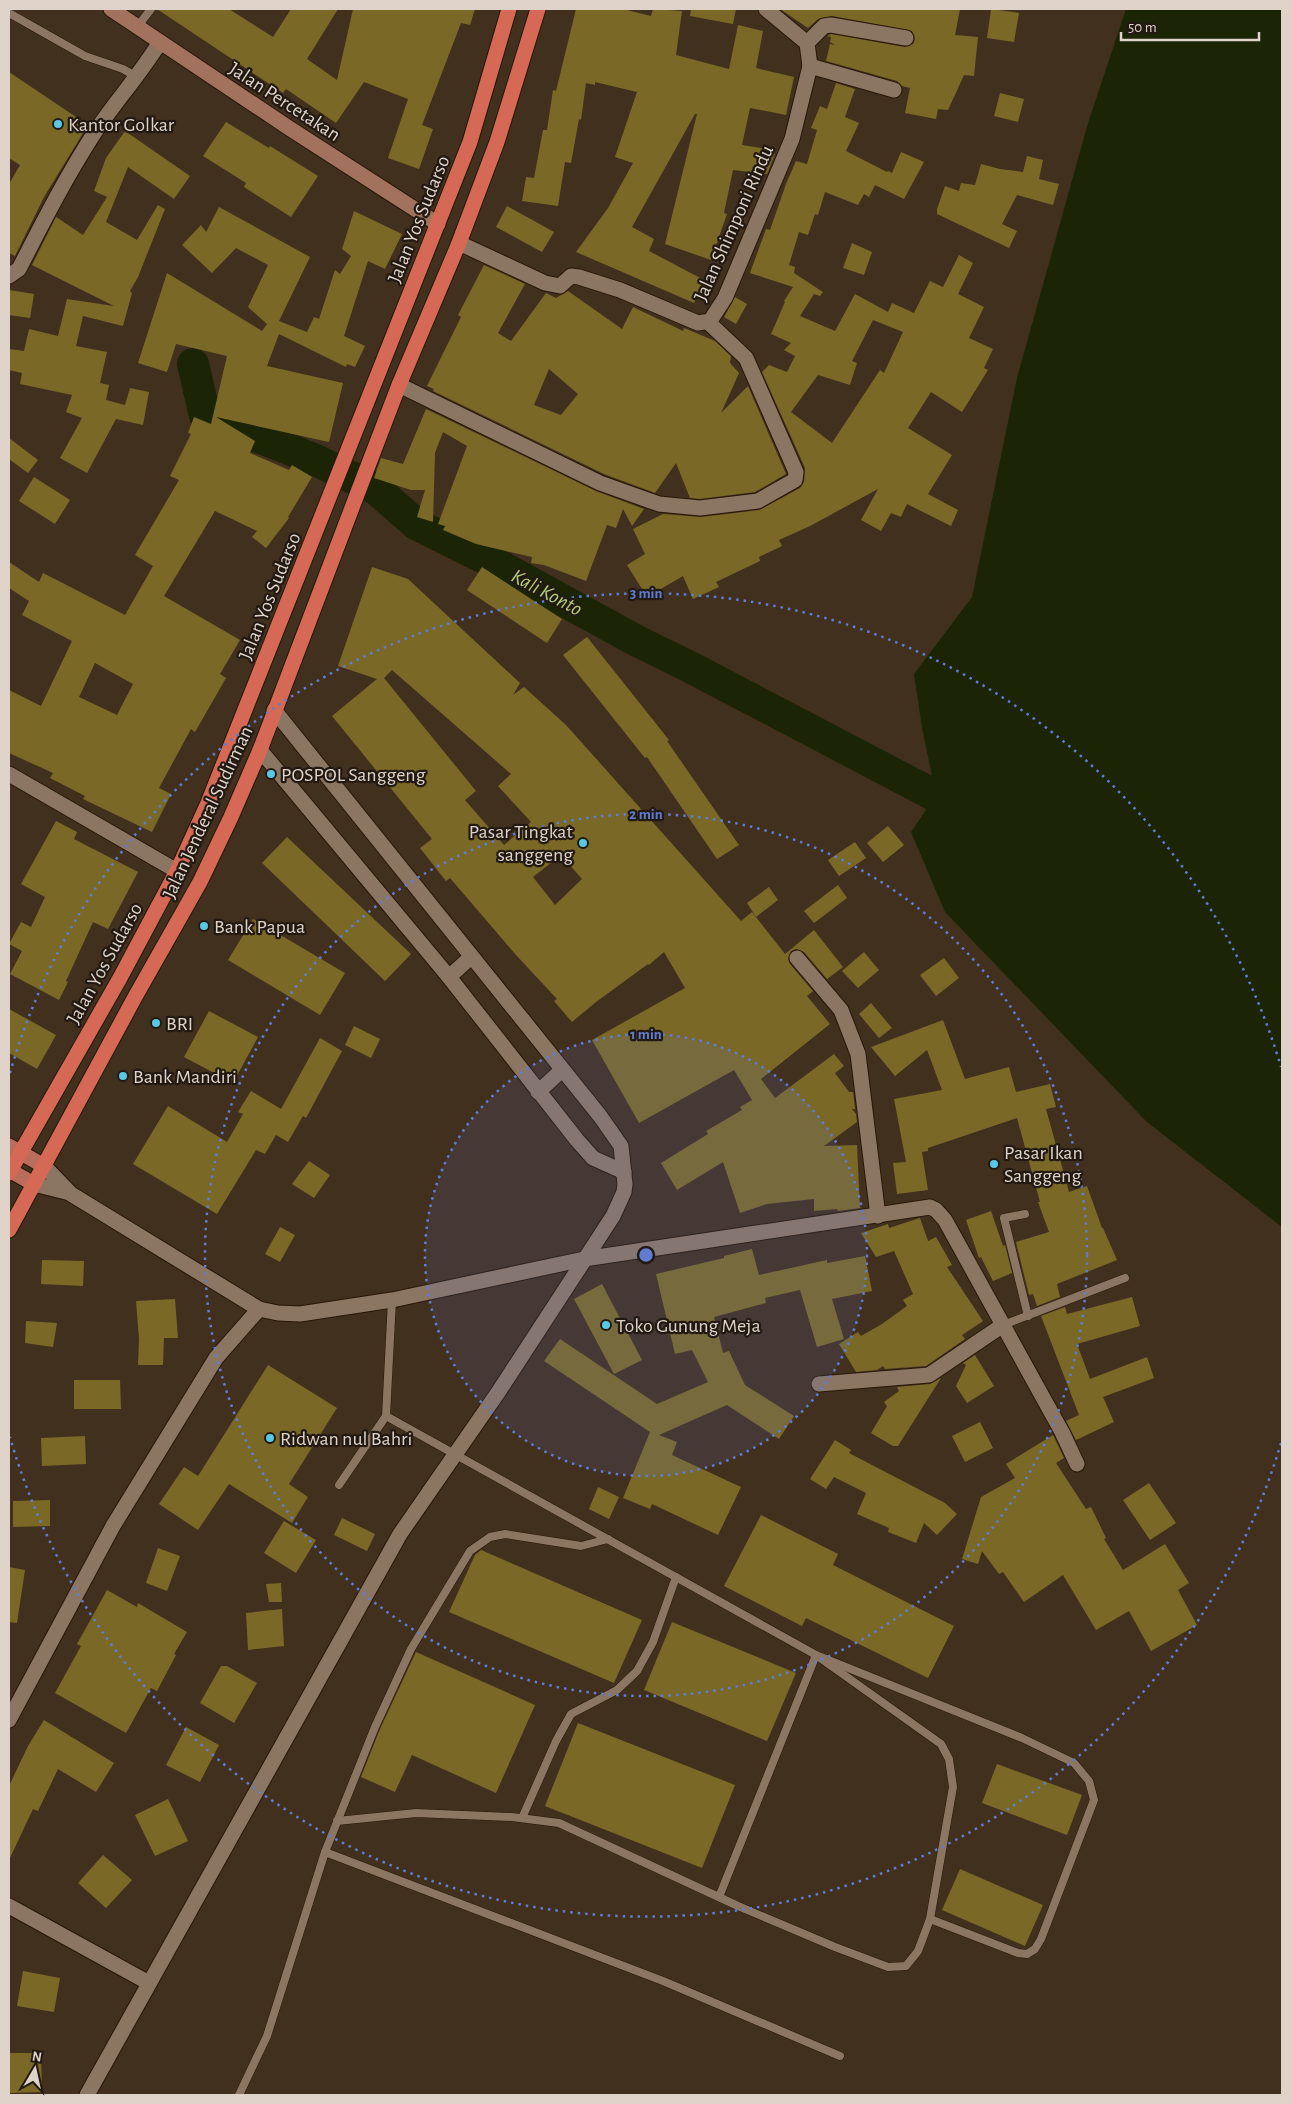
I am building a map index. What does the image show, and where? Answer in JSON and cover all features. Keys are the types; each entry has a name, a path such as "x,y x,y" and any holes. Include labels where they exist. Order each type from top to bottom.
{"highway":[{"name":"Jalan Yos Sudarso","path":"9,1172 14,1149 120,978 177,871 208,803 470,142 509,9"},
{"path":"399,385 459,242 497,142 538,9"},
{"name":"Jalan Jenderal Sudirman","path":"9,1230 135,997 200,882 260,750 399,385"}],"main road":[{"path":"14,1149 44,1166"},
{"path":"9,1172 34,1184"}],"street":[{"name":"Jalan Percetakan","path":"111,9 438,224"},
{"path":"766,9 807,43 824,26 831,25 906,38"},
{"path":"9,276 14,274 19,268 76,162 120,95 160,42"},
{"name":"Jalan Shimponi Rindu","path":"459,242 550,285 560,286 571,276 579,277 620,290 698,323 708,322 714,317 725,298 792,139 810,66 807,43"},
{"path":"810,66 894,90"},
{"path":"399,385 600,483 659,504 700,508 758,501 795,480 796,472 746,358 708,322"},
{"path":"87,2095 400,1534 455,1455 613,1216 624,1192 621,1146 600,1116 274,710"},
{"path":"260,750 449,977 538,1092 593,1158 624,1172"},
{"path":"10,779 177,871"},
{"path":"449,977 471,957"},
{"path":"797,958 841,1010 858,1054 878,1216"},
{"path":"538,1092 562,1070"},
{"path":"44,1166 71,1194 259,1309 278,1313 300,1314 392,1300 584,1259 924,1208 936,1210 945,1220 1077,1464"},
{"path":"34,1184 71,1194"},
{"path":"9,1720 118,1517 216,1358 259,1309"},
{"path":"819,1384 930,1375 1003,1325"},
{"path":"9,1906 149,1983"}],"lane":[{"path":"138,26 150,9"},
{"path":"9,13 85,56 123,69 135,76"},
{"path":"1025,1214 1004,1218 1028,1316"},
{"path":"1003,1325 1125,1278"},
{"path":"339,1485 386,1416 392,1300"},
{"path":"386,1416 816,1654 1022,1738 1074,1763 1089,1781 1094,1800 1052,1915 1035,1949 1027,1954 1018,1953 930,1919"},
{"path":"239,2095 267,2036 325,1852 375,1726 411,1649 470,1551 490,1537 505,1534 581,1546 608,1539"},
{"path":"522,1818 556,1741 571,1714 617,1690 637,1671 653,1642 676,1577"},
{"path":"337,1821 416,1813 522,1818 559,1823 719,1897 835,1947 888,1967 906,1966 918,1951 930,1919 953,1787 949,1759 940,1744 928,1734 816,1654"},
{"path":"719,1897 816,1654"},
{"path":"325,1852 662,1981 840,2056"}],"shaded area":[{"path":"1126,9 1282,9 1282,1227 1147,1122 945,912 911,832 936,795 922,728 914,674 972,597 1017,378 1088,123"}],"building":[{"path":"157,9 229,9 273,37 291,9 338,9 307,59 337,80 353,9 475,9 470,25 461,23 422,125 433,129 419,169 388,158 408,99 364,82 336,123 286,89 283,93"},
{"path":"576,9 623,9 651,16 653,9 682,11 676,55 729,69 738,25 763,31 756,68 794,77 786,115 750,108 742,145 768,149 768,152 775,154 767,174 733,170 724,213 727,214 711,260 665,244 697,114 695,114 632,227 654,239 649,251 704,280 694,303 576,252 608,208 633,163 615,157 637,92 595,82 595,85 586,83 581,120 579,119 571,163 565,162 558,206 522,201 526,177 534,178 543,130 547,130 553,90 556,91"},
{"path":"691,9 736,9 733,24 690,16"},
{"path":"780,9 960,9 955,35 978,37 974,76 964,75 948,110 938,109 936,119 905,113 910,88 902,86 897,81 826,61 830,44 835,45 830,42 831,37 827,36 831,34 905,47 913,44 915,39 912,31 832,16 818,19 808,28"},
{"path":"991,9 1019,13 1014,42 987,38"},
{"path":"9,72 88,125 44,197 15,256 9,253 9,184 20,165 9,158"},
{"path":"836,83 855,89 845,117 859,123 846,151 892,173 901,152 924,162 904,199 875,185 869,197 864,194 858,205 825,192 818,215 815,214 808,235 799,232 789,265 795,267 794,273 823,292 820,296 814,294 800,316 835,331 855,294 888,312 892,303 914,313 930,281 943,287 959,255 973,263 958,294 984,307 969,338 993,349 984,368 988,370 962,412 931,392 908,428 952,455 928,494 958,510 951,526 907,504 901,517 891,513 881,531 861,520 878,489 810,526 779,540 782,546 759,557 760,561 716,582 719,587 693,599 683,576 647,597 627,565 645,554 633,529 663,514 701,517 759,510 800,488 804,482 805,468 762,372 769,365 787,372 795,356 784,350 791,343 771,334 784,301 793,287 750,273 766,229 770,230 796,161 807,164 817,130 811,128 820,106 827,109","holes":["873,320 903,332 884,373 880,370 832,443 791,412 818,375 850,385 857,363 852,361"]},
{"path":"1000,93 1024,99 1018,122 994,116"},
{"path":"226,122 269,148 270,146 318,176 291,217 244,187 246,183 203,156"},
{"path":"125,131 190,176 174,199 128,167 106,222 137,240 158,205 165,209 138,277 130,291 132,293 123,326 83,316 76,346 107,352 100,383 109,385 106,400 125,405 130,388 149,392 143,425 116,419 87,473 60,458 82,418 66,412 72,395 20,384 22,373 9,370 9,349 24,351 29,329 58,336 67,299 114,306 32,265 56,217 83,235 107,197 94,191 106,158"},
{"path":"1027,156 1043,160 1039,179 1059,184 1053,205 1017,195 1002,224 1017,231 1009,248 937,214 945,186 959,191 961,183 975,185 981,164 1023,172"},
{"path":"507,206 554,232 542,252 496,227"},
{"path":"219,207 310,257 279,321 307,332 314,317 319,319 335,270 340,274 351,256 342,249 354,211 402,234 385,269 368,261 344,336 365,346 355,367 347,364 346,367 279,334 267,366 343,383 329,442 216,417 255,441 250,453 289,470 292,465 312,477 289,518 266,548 252,537 257,531 215,511 164,596 240,640 220,674 226,678 195,732 191,729 159,788 171,794 152,832 83,799 85,796 50,778 53,773 9,753 9,690 41,706 72,641 22,615 29,601 9,588 9,562 39,582 43,573 125,615 153,566 135,555 179,480 170,476 191,434 188,433 194,417 211,424 227,356 176,344 167,372 138,363 167,273 262,331 267,324 248,307 268,265 236,248 212,273 182,245 201,225 206,232","holes":["95,663 133,684 117,715 79,697"]},
{"path":"852,243 872,252 864,275 843,268"},
{"path":"484,265 525,284 498,333 511,341 546,293 556,298 568,291 622,329 633,307 683,331 684,328 715,341 731,356 730,363 739,373 721,413 748,386 786,474 755,492 700,499 690,498 676,463 655,493 604,474 433,391 434,389 427,386 461,317 458,315","holes":["549,369 578,394 561,415 534,405"]},
{"path":"9,290 34,294 30,318 9,315"},
{"path":"735,297 747,304 736,324 724,317"},
{"path":"426,409 596,491 644,509 632,526 623,509 616,528 607,525 586,581 544,565 531,563 532,557 476,544 443,530 445,526 438,524 467,446 443,432 435,453 433,522 417,517 425,490 411,490 374,478 381,458 403,464"},
{"path":"9,438 38,460 28,473 9,459"},
{"path":"34,477 70,500 55,524 19,501"},
{"path":"372,567 408,579 520,683 513,695 524,687 566,725 741,921 752,912 785,954 814,930 843,967 827,979 804,952 796,949 791,951 788,959 790,964 813,991 807,996 830,1024 761,1079 775,1098 834,1054 844,1066 835,1073 849,1092 853,1092 855,1109 852,1109 856,1114 857,1122 824,1146 857,1145 860,1208 838,1211 837,1209 814,1211 814,1199 767,1204 740,1213 723,1162 677,1190 661,1163 708,1134 706,1131 742,1110 740,1107 752,1100 734,1070 639,1123 592,1040 685,988 664,952 572,1022 554,1001 557,999 516,955 450,878 446,881 420,848 432,839 332,716 377,679 338,666","holes":["392,670 511,774 498,786 531,822 504,845 465,800 476,791 384,678","561,855 582,879 555,905 533,877"]},
{"path":"482,567 562,619 547,643 467,590"},
{"path":"587,637 669,740 667,741 739,845 717,859 647,757 645,758 563,655"},
{"path":"56,821 77,832 74,839 138,872 108,929 93,922 59,1000 10,974 22,951 9,944 21,922 31,927 45,897 21,884"},
{"path":"888,826 904,845 883,862 867,843"},
{"path":"287,837 411,954 385,981 262,863"},
{"path":"855,842 866,858 839,876 828,860"},
{"path":"838,885 847,898 814,923 804,911"},
{"path":"769,887 778,900 756,917 747,903"},
{"path":"253,919 345,973 320,1015 228,960"},
{"path":"864,952 879,970 858,988 842,971"},
{"path":"944,958 959,978 936,996 920,975"},
{"path":"871,1003 892,1028 879,1038 859,1014"},
{"path":"9,1009 56,1035 37,1069 9,1053"},
{"path":"209,1011 258,1037 233,1083 184,1057"},
{"path":"943,1020 965,1079 1009,1067 1016,1092 1050,1084 1056,1107 1046,1109 1069,1192 1087,1186 1102,1228 1117,1260 1057,1284 1060,1297 1037,1306 1033,1294 1029,1295 1016,1242 1049,1232 1038,1202 1040,1202 1017,1118 928,1148 928,1151 922,1152 928,1190 897,1194 893,1163 906,1162 894,1099 942,1090 927,1050 895,1076 871,1047"},
{"path":"354,1026 380,1039 371,1058 345,1045"},
{"path":"320,1038 342,1051 306,1118 303,1116 288,1142 276,1135 265,1154 256,1150 217,1214 133,1164 168,1106 227,1142 243,1114 238,1112 251,1091 281,1109"},
{"path":"309,1161 330,1175 314,1198 292,1184"},
{"path":"991,1211 1003,1246 1005,1245 1012,1273 993,1281 981,1257 979,1258 966,1220"},
{"path":"920,1218 928,1241 936,1237 952,1265 947,1267 983,1321 962,1335 965,1339 926,1366 885,1369 883,1366 877,1370 856,1372 839,1344 858,1332 861,1336 882,1324 907,1306 903,1300 913,1294 894,1251 876,1257 861,1233 888,1224 889,1228"},
{"path":"280,1227 295,1235 280,1262 265,1254"},
{"path":"752,1249 759,1275 827,1260 827,1263 865,1256 872,1291 832,1299 844,1339 817,1347 800,1290 765,1298 766,1303 714,1317 723,1353 729,1351 745,1385 794,1416 779,1439 727,1405 659,1435 677,1442 672,1455 741,1487 718,1535 652,1504 650,1509 623,1498 650,1432 544,1361 560,1339 657,1404 708,1382 692,1350 675,1354 656,1274 724,1258 724,1256"},
{"path":"42,1260 84,1261 83,1286 41,1284"},
{"name":"Toko Gunung Meja","path":"602,1284 642,1360 614,1374 574,1299"},
{"path":"1132,1297 1140,1326 1077,1344 1090,1379 1147,1357 1154,1378 1103,1397 1114,1422 1076,1440 1066,1421 1079,1415 1041,1316 1065,1307 1067,1314"},
{"path":"175,1299 178,1338 164,1338 163,1365 138,1365 139,1339 136,1301"},
{"path":"26,1321 57,1323 53,1347 25,1343"},
{"path":"975,1355 994,1386 967,1403 956,1386 966,1365 963,1363"},
{"name":"Ridwan nul Bahri","path":"268,1365 337,1408 289,1484 308,1497 292,1523 229,1484 198,1530 159,1504 184,1467 198,1476"},
{"path":"941,1378 898,1446 893,1446 871,1433 887,1406 884,1402 899,1391 897,1387 930,1384"},
{"path":"74,1380 120,1380 121,1409 74,1409"},
{"path":"980,1422 993,1448 965,1462 952,1436"},
{"path":"1053,1435 1064,1458 1056,1463 1086,1509 1091,1507 1106,1538 1104,1539 1123,1570 1165,1544 1189,1583 1178,1590 1197,1625 1151,1651 1129,1611 1096,1630 1063,1575 1024,1602 1003,1572 999,1574 982,1551 978,1564 962,1559 981,1497 1015,1478 1006,1464"},
{"path":"85,1436 86,1464 42,1466 41,1438"},
{"path":"835,1440 851,1450 849,1453 945,1503 957,1514 937,1535 924,1523 916,1543 888,1532 889,1528 857,1514 866,1493 834,1477 826,1489 810,1479"},
{"path":"1149,1483 1176,1523 1150,1540 1123,1500"},
{"path":"598,1487 619,1497 609,1519 589,1509"},
{"path":"50,1500 50,1526 13,1527 13,1501"},
{"path":"761,1515 838,1554 833,1565 954,1626 928,1678 806,1618 802,1626 724,1586"},
{"path":"342,1518 375,1534 367,1551 334,1535"},
{"path":"284,1521 316,1540 296,1573 264,1553"},
{"path":"158,1548 180,1556 167,1591 146,1583"},
{"path":"481,1550 642,1620 614,1683 449,1612 475,1555"},
{"path":"9,1567 25,1570 17,1623 9,1622"},
{"path":"281,1583 282,1602 269,1602 266,1584"},
{"path":"107,1590 137,1607 138,1603 187,1632 174,1654 176,1655 157,1691 151,1688 126,1733 55,1693 81,1646 77,1644"},
{"path":"282,1609 284,1646 248,1650 246,1613"},
{"path":"672,1622 796,1673 767,1741 644,1690"},
{"path":"416,1652 535,1705 496,1793 412,1755 395,1792 361,1777 380,1729"},
{"path":"221,1666 227,1666 257,1683 234,1723 200,1703"},
{"path":"44,1720 114,1763 96,1792 58,1769 38,1811 33,1809 9,1860 9,1786 28,1746"},
{"path":"578,1723 735,1785 702,1868 545,1806"},
{"path":"186,1727 219,1745 200,1782 166,1765"},
{"path":"997,1764 1082,1795 1067,1835 982,1803"},
{"path":"168,1799 188,1841 155,1856 135,1815"},
{"path":"103,1855 132,1880 106,1908 78,1883"},
{"path":"960,1869 1043,1905 1025,1946 942,1910"},
{"path":"23,1971 60,1978 54,2012 17,2006"},
{"path":"9,2053 41,2053 42,2092 9,2093"}],"waterway":[{"name":"Kali Konto","path":"193,364 205,416 243,433 261,438 311,458 376,489 416,524 502,567 637,641 936,796"}],"place":[{"name":"Kantor Golkar","path":"58,124"},
{"name":"POSPOL Sanggeng","path":"271,774"},
{"name":"Pasar Tingkat sanggeng","path":"583,843"},
{"name":"Bank Papua","path":"204,926"},
{"name":"BRI","path":"156,1023"},
{"name":"Bank Mandiri","path":"123,1076"},
{"name":"Pasar Ikan Sanggeng","path":"994,1164"},
{"name":"Toko Gunung Meja","path":"606,1325"},
{"name":"Ridwan nul Bahri","path":"270,1438"}]}
